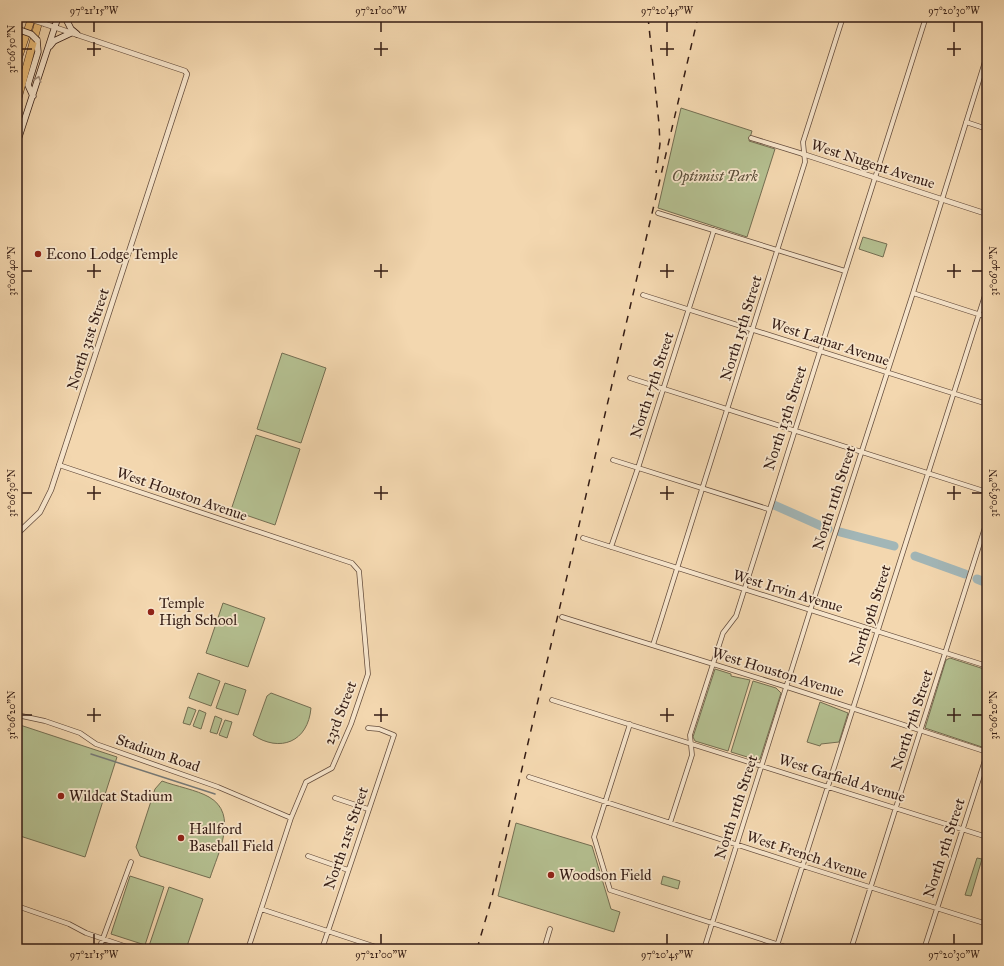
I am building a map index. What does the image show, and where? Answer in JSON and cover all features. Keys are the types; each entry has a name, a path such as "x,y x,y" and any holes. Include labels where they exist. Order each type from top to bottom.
{"highway":[{"path":"17,62 32,17"},
{"path":"17,102 40,17"}],"main road":[{"path":"17,143 58,17"},
{"path":"48,49 54,41 74,33 65,17"},
{"path":"17,29 31,34 37,40 38,52 28,85 33,96"}],"street":[{"path":"24,17 74,33"},
{"name":"North 15th Street","path":"653,645 805,162 803,142 843,17"},
{"name":"North 13th Street","path":"670,823 692,756 690,735 723,633 736,616 768,509 795,431 819,351 926,17"},
{"name":"North 31st Street","path":"17,534 40,512 59,465 187,74 185,71 74,33"},
{"name":"North 11th Street","path":"704,949 810,611 888,372 987,55"},
{"path":"966,122 987,129"},
{"name":"West Nugent Avenue","path":"751,138 987,214"},
{"path":"658,212 845,271"},
{"name":"North 17th Street","path":"611,547 638,468 714,230"},
{"name":"North 9th Street","path":"777,947 987,289"},
{"path":"913,293 987,317"},
{"name":"West Lamar Avenue","path":"643,295 987,404"},
{"path":"630,378 987,492"},
{"path":"613,460 768,509"},
{"name":"West Houston Avenue","path":"59,465 297,545"},
{"name":"North 7th Street","path":"851,949 869,888 897,808 987,521"},
{"name":"West Irvin Avenue","path":"583,538 987,666"},
{"name":"23rd Street","path":"248,949 291,818 306,782 332,768 351,724 368,674 359,571 352,563 297,545"},
{"name":"West Houston Avenue","path":"562,617 853,708 987,753"},
{"name":"West Garfield Avenue","path":"552,700 987,837"},
{"name":"Stadium Road","path":"17,715 45,721 80,733 96,744 218,787 291,818"},
{"path":"630,724 594,837 610,890 712,923 777,947 792,949"},
{"name":"North 21st Street","path":"322,949 394,735 379,729 368,728"},
{"name":"North 5th Street","path":"924,949 987,753"},
{"name":"West French Avenue","path":"529,777 869,888 987,924"},
{"path":"335,798 368,809"},
{"path":"308,856 348,870"},
{"path":"99,949 131,862"},
{"path":"17,906 69,924 86,934 133,949"},
{"path":"261,909 382,949"},
{"path":"544,949 550,929"}],"green space":[{"name":"Optimist Park","path":"681,108 752,131 749,141 775,149 747,237 658,208"},
{"path":"863,237 887,244 883,257 859,249"},
{"path":"282,353 326,368 301,443 257,429"},
{"path":"256,435 300,449 275,525 231,510"},
{"path":"223,603 265,618 248,667 206,653"},
{"path":"950,658 987,670 987,741 982,747 925,728 946,660"},
{"path":"715,669 731,674 731,676 750,680 728,751 695,741 693,737"},
{"path":"198,673 220,681 211,706 189,698"},
{"path":"753,681 776,688 781,693 760,759 757,760 731,752"},
{"path":"225,683 246,690 238,715 216,708"},
{"path":"271,693 311,708 309,720 304,729 291,741 273,743 253,735 267,696"},
{"path":"820,702 848,713 839,742 821,744 820,746 807,742"},
{"path":"188,707 196,710 190,725 183,723"},
{"path":"199,710 206,713 201,729 193,726"},
{"path":"215,716 222,719 217,734 210,732"},
{"path":"225,720 232,722 227,738 219,735"},
{"name":"Wildcat Stadium","path":"17,724 117,757 85,857 17,835"},
{"name":"Hallford Baseball Field","path":"162,781 209,797 218,804 223,813 225,824 224,834 210,878 140,856 136,847 155,789"},
{"name":"Woodson Field","path":"516,823 592,846 611,909 620,912 614,932 498,896"},
{"path":"977,858 982,859 971,896 965,895"},
{"path":"130,876 164,887 145,945 111,934"},
{"path":"663,876 680,881 678,889 661,884"},
{"path":"169,887 203,899 186,949 160,949 149,946"}],"waterway":[{"path":"774,505 828,529"},
{"path":"840,532 894,546"},
{"path":"915,556 965,574"},
{"path":"977,579 987,583"},
{"path":"91,754 215,794"}],"railway":[{"path":"648,17 659,124 660,144 656,173"},
{"path":"477,949 491,901 698,17"}],"place":[{"name":"Econo Lodge Temple","path":"38,254"},
{"name":"Temple High School","path":"151,612"},
{"name":"Wildcat Stadium","path":"61,796"},
{"name":"Hallford Baseball Field","path":"181,838"},
{"name":"Woodson Field","path":"551,875"}]}
